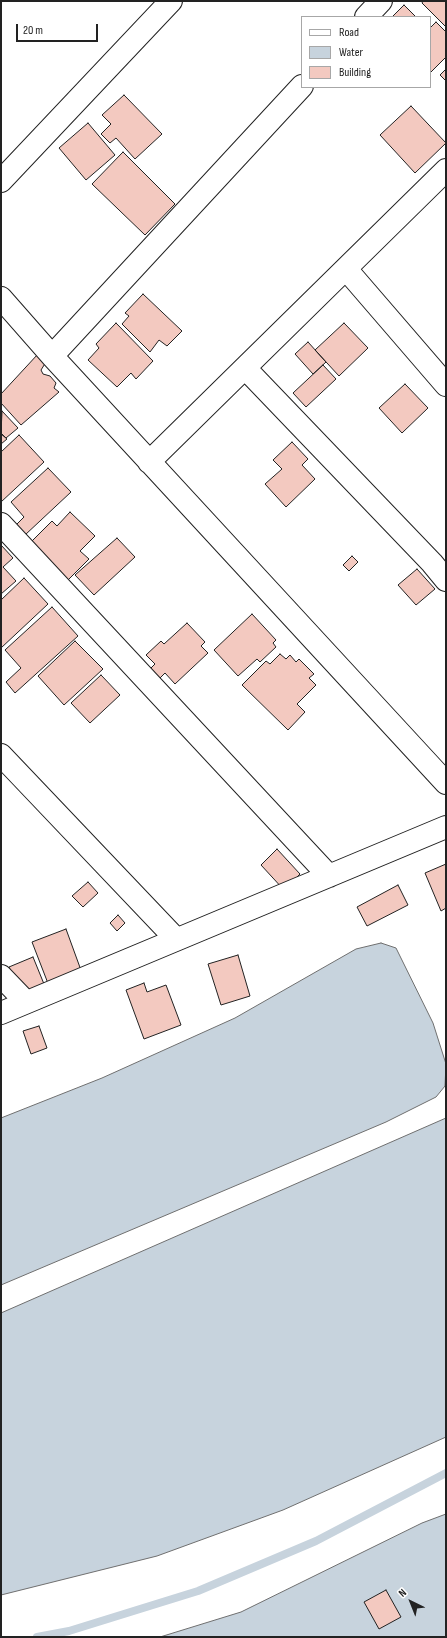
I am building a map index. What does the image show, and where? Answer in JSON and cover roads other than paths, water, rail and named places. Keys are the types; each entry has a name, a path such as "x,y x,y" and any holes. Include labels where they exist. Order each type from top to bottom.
{"street":[{"path":"1,181 171,1"},
{"path":"367,16 381,1"},
{"path":"52,356 301,87"},
{"path":"149,462 446,170"},
{"path":"346,269 446,385"},
{"path":"1,298 149,462 446,783"},
{"path":"245,368 432,563 446,580"},
{"path":"1,524 329,876"},
{"path":"1,755 176,939"},
{"path":"1,1013 446,827"},
{"path":"1,976 26,1002"}],"water":[{"path":"381,943 396,948 433,1023 446,1064 445,1086 436,1097 386,1122 1,1285 1,1118 102,1078 235,1018 356,949"},
{"path":"446,1118 446,1437 283,1510 157,1556 1,1595 1,1313"},
{"path":"446,1514 446,1637 160,1637 241,1612 422,1523"}],"waterway":[{"path":"37,1637 69,1631 198,1591 316,1541 446,1473"}]}
